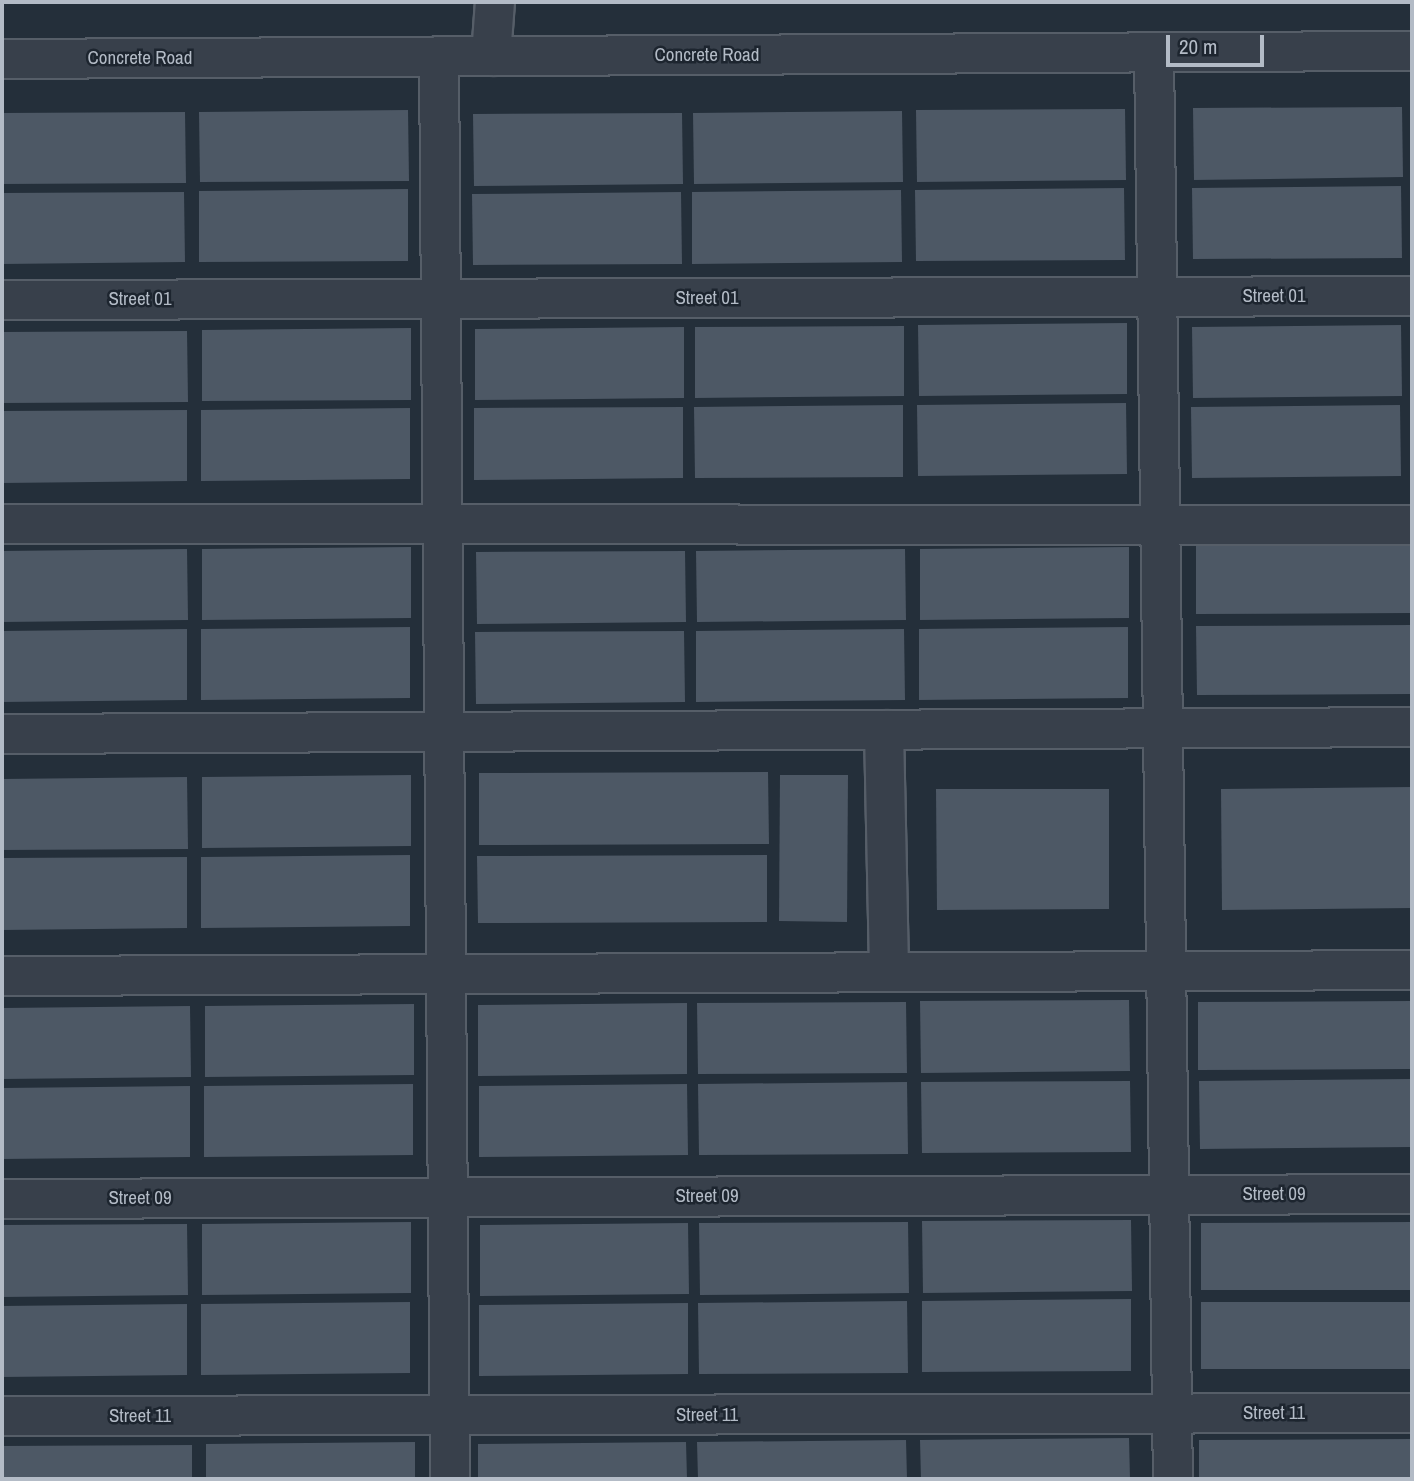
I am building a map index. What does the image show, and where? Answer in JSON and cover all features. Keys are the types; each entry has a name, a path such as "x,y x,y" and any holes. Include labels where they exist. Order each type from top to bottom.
{"street":[{"path":"491,57 495,2"},
{"name":"Concrete Road","path":"2,59 1412,51"},
{"path":"1154,53 1172,1479"},
{"path":"439,57 450,1479"},
{"name":"Street 01","path":"2,300 1412,296"},
{"path":"2,524 1412,525"},
{"path":"2,734 1412,727"},
{"path":"884,730 889,972"},
{"path":"2,976 1412,970"},
{"name":"Street 09","path":"2,1199 1412,1194"},
{"name":"Street 11","path":"2,1416 1412,1413"}],"building":[{"path":"1402,107 1403,177 1194,180 1193,108"},
{"path":"1125,109 1126,180 917,182 916,110"},
{"path":"408,110 409,181 200,182 199,112"},
{"path":"902,111 903,182 694,184 693,113"},
{"path":"185,112 186,183 2,184 2,113"},
{"path":"682,113 683,184 474,186 473,114"},
{"path":"1401,186 1402,258 1193,259 1192,188"},
{"path":"1124,188 1125,260 916,261 915,190"},
{"path":"408,189 408,261 199,262 199,191"},
{"path":"901,190 902,262 692,264 692,192"},
{"path":"184,192 185,262 2,264 2,193"},
{"path":"681,192 682,264 473,265 472,194"},
{"path":"1127,323 1127,394 919,396 918,325"},
{"path":"1401,325 1402,396 1193,398 1192,327"},
{"path":"904,326 904,396 695,398 695,327"},
{"path":"684,327 684,398 475,400 475,329"},
{"path":"411,328 411,400 202,401 202,330"},
{"path":"187,331 188,402 2,403 2,332"},
{"path":"1126,403 1127,474 918,476 917,405"},
{"path":"903,405 903,477 695,478 694,407"},
{"path":"1400,405 1401,476 1192,478 1191,407"},
{"path":"683,407 683,478 474,480 474,408"},
{"path":"410,408 410,479 201,481 201,410"},
{"path":"187,410 187,481 2,483 2,411"},
{"path":"1412,544 1412,613 1196,614 1196,545"},
{"path":"411,547 411,618 202,620 202,549"},
{"path":"1129,547 1129,618 920,620 920,549"},
{"path":"187,549 188,620 2,622 2,551"},
{"path":"905,549 906,620 697,622 696,551"},
{"path":"685,551 686,622 477,624 476,552"},
{"path":"1412,625 1412,694 1197,695 1196,626"},
{"path":"410,627 410,698 201,700 201,629"},
{"path":"1128,627 1128,698 919,700 919,629"},
{"path":"187,629 187,700 2,702 2,631"},
{"path":"904,629 905,700 696,702 696,631"},
{"path":"684,631 685,702 476,704 475,632"},
{"path":"768,772 769,844 479,845 479,773"},
{"path":"411,775 411,846 202,848 202,777"},
{"path":"780,775 848,775 847,922 779,921"},
{"path":"187,777 188,849 2,850 2,779"},
{"path":"1412,787 1412,908 1222,910 1221,789"},
{"path":"936,789 1109,789 1109,909 937,910"},
{"path":"410,855 410,926 201,928 201,857"},
{"path":"767,855 767,922 478,923 477,856"},
{"path":"187,857 187,928 2,930 2,858"},
{"path":"1129,1000 1130,1071 921,1073 920,1001"},
{"path":"1412,1001 1412,1069 1198,1070 1198,1002"},
{"path":"906,1002 907,1073 698,1074 697,1003"},
{"path":"687,1003 687,1074 478,1076 478,1005"},
{"path":"414,1004 414,1075 205,1077 205,1006"},
{"path":"190,1006 191,1077 2,1079 2,1008"},
{"path":"1412,1079 1412,1147 1200,1149 1199,1081"},
{"path":"1130,1081 1131,1152 922,1153 921,1082"},
{"path":"907,1082 908,1154 699,1155 698,1084"},
{"path":"413,1084 413,1155 204,1157 204,1086"},
{"path":"687,1084 688,1155 479,1157 479,1086"},
{"path":"190,1086 190,1157 2,1159 2,1088"},
{"path":"1131,1220 1132,1291 923,1293 922,1221"},
{"path":"411,1222 411,1293 202,1295 202,1224"},
{"path":"908,1222 909,1293 700,1295 699,1223"},
{"path":"1412,1222 1412,1290 1201,1290 1201,1223"},
{"path":"688,1223 689,1294 480,1296 480,1225"},
{"path":"187,1224 188,1295 2,1297 2,1225"},
{"path":"1131,1299 1131,1371 922,1372 922,1301"},
{"path":"907,1301 908,1373 699,1374 698,1303"},
{"path":"410,1302 410,1373 201,1375 201,1304"},
{"path":"1201,1302 1412,1302 1412,1369 1201,1369"},
{"path":"688,1303 688,1374 479,1376 479,1305"},
{"path":"187,1304 187,1375 2,1377 2,1306"},
{"path":"1129,1438 1130,1479 921,1479 920,1440"},
{"path":"1412,1439 1412,1479 1199,1479 1199,1440"},
{"path":"906,1440 907,1479 698,1479 697,1442"},
{"path":"415,1442 415,1479 206,1479 206,1444"},
{"path":"686,1442 687,1479 478,1479 478,1444"},
{"path":"192,1445 192,1479 2,1479 2,1446"}]}
